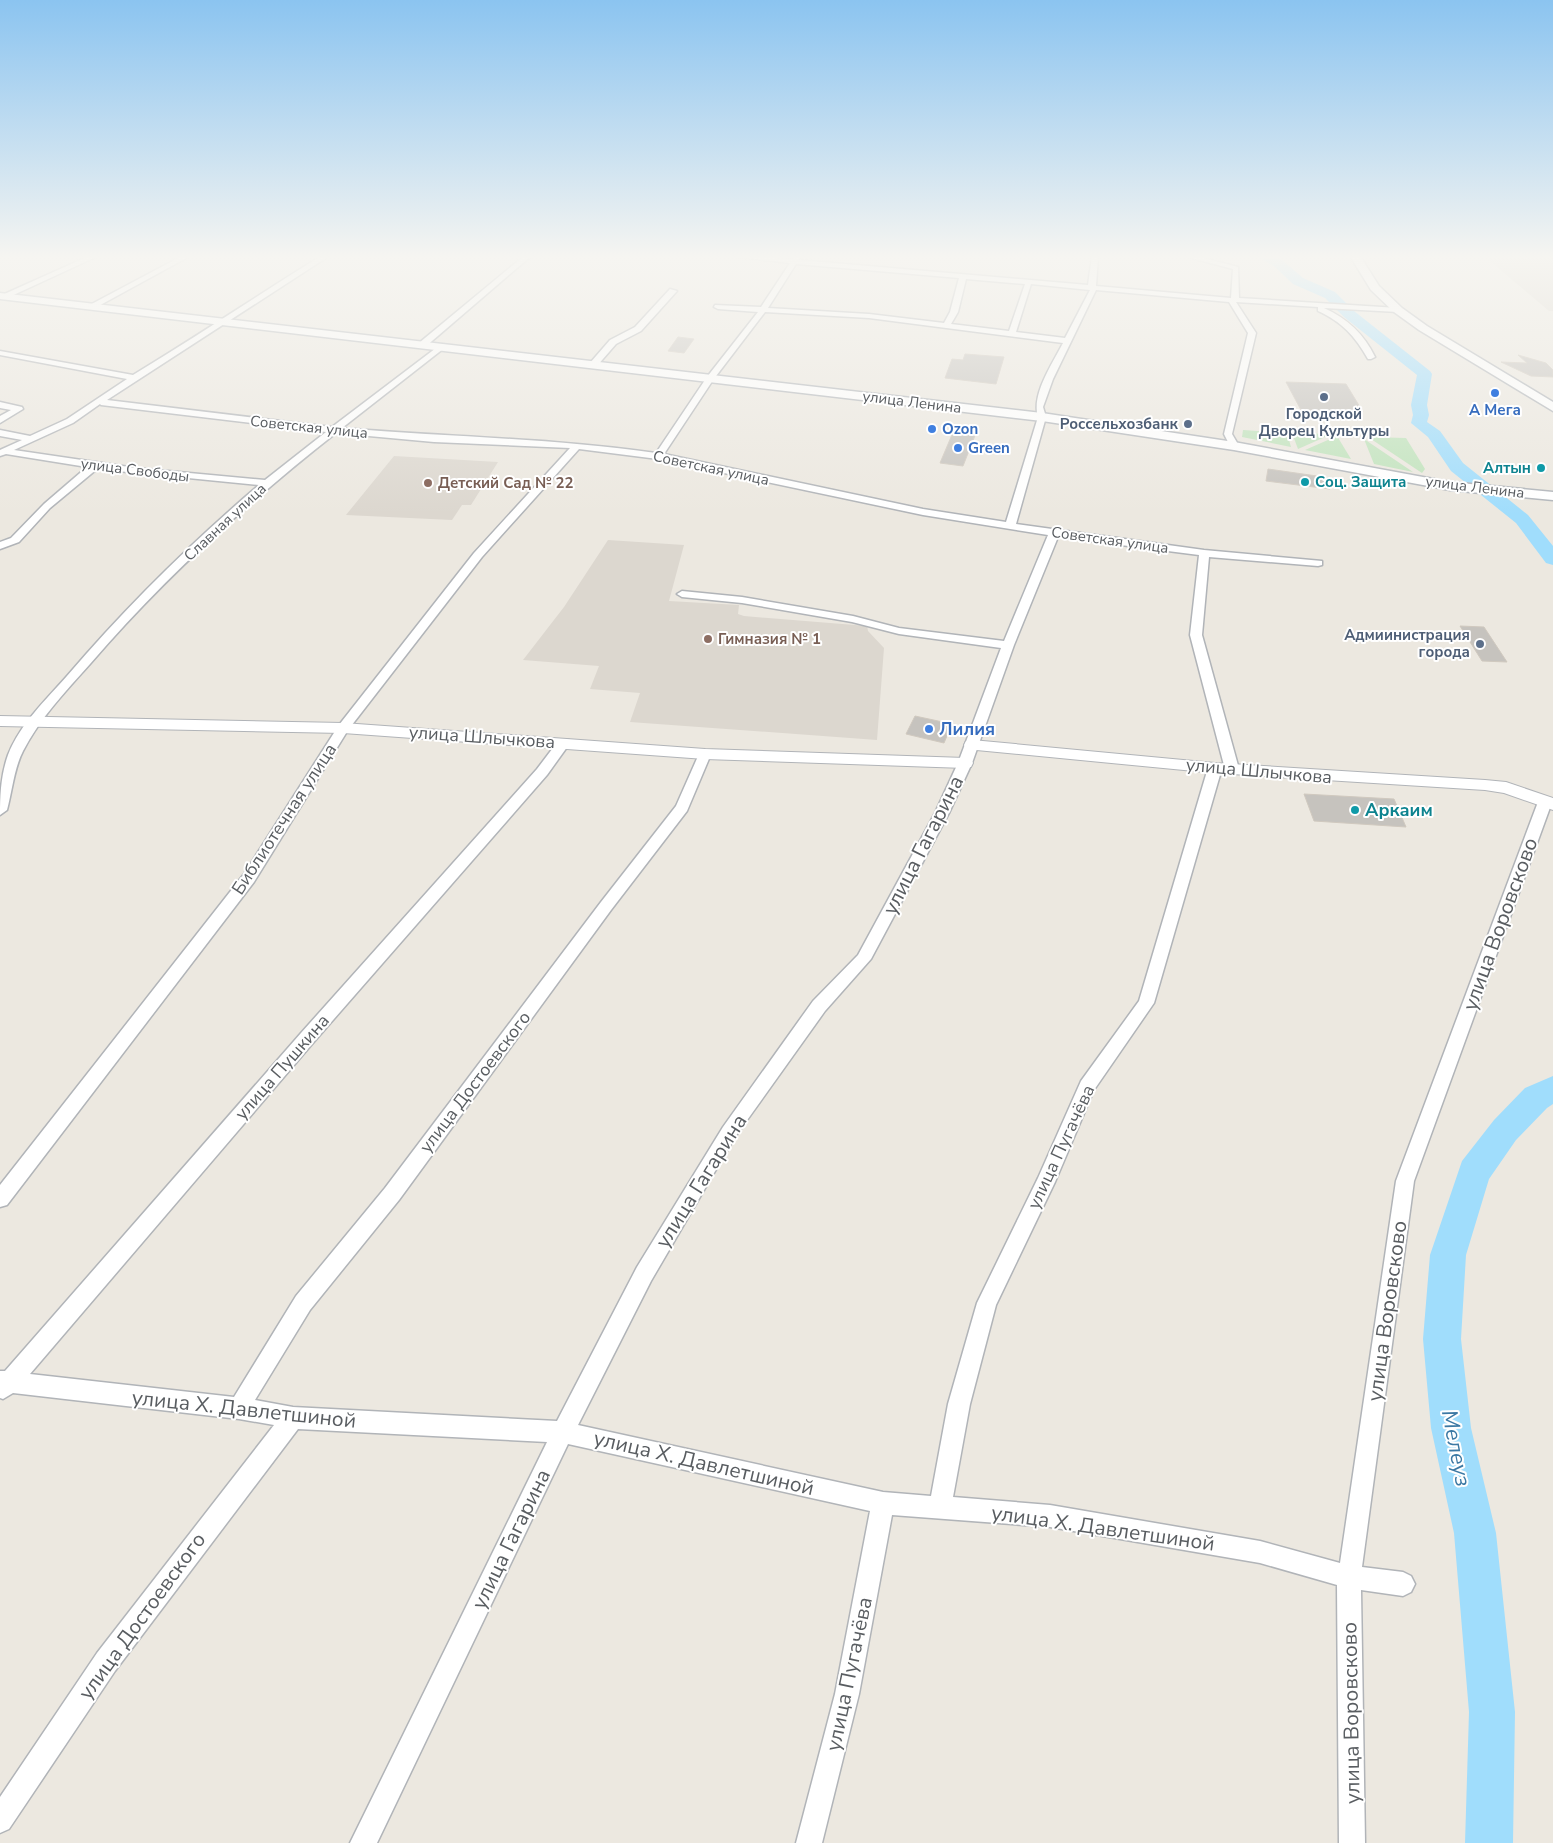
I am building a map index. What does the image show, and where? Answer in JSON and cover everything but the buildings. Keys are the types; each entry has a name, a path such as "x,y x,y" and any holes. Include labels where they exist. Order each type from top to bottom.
{"main road":[{"name":"улица Ленина","path":"398,342 1042,418 1234,446 1354,470 1450,486 1548,495"},
{"path":"1446,342 1553,406"}],"street":[{"path":"2,452 33,440 70,421 101,402 134,378 193,342"},
{"path":"422,345 426,342"},
{"path":"593,365 612,342"},
{"path":"658,456 710,378 738,342"},
{"path":"1010,526 1042,418 1039,407 1049,379 1068,342"},
{"path":"1234,446 1228,434 1250,342"},
{"path":"1364,342 1371,357"},
{"name":"Славная улица","path":"0,810 15,754 33,722 124,616 221,523 267,483 440,347"},
{"path":"0,353 134,378"},
{"name":"Советская улица","path":"101,402 334,430 434,439 576,446 658,456 856,500 1010,526 1204,553 1318,563"},
{"path":"0,405 19,409 0,420"},
{"path":"0,432 33,440"},
{"name":"Библиотечная улица","path":"0,1199 249,878 343,728 478,555 576,446"},
{"name":"улица Свободы","path":"2,452 93,467 267,483"},
{"path":"0,546 16,540 47,506 93,467"},
{"name":"улица Гагарина","path":"363,1843 563,1432 644,1274 730,1132 819,1006 863,960 942,813 965,763 1008,646 1054,533"},
{"path":"1204,553 1196,635 1223,768"},
{"path":"682,594 742,600 853,619 892,630 1008,646"},
{"name":"улица Шлычкова","path":"0,721 343,728 705,754 965,763"},
{"name":"улица Пушкина","path":"2,1385 542,772 564,743"},
{"name":"улица Шлычкова","path":"972,744 1223,768 1485,785 1506,788 1549,803"},
{"name":"улица Достоевского","path":"239,1408 303,1303 392,1194 606,906 682,808 705,754"},
{"name":"улица Пугачёва","path":"940,1507 958,1404 987,1303 1046,1182 1087,1086 1146,1003 1223,768"},
{"name":"улица Воровсково","path":"1352,1843 1349,1577 1405,1181 1549,803"},
{"name":"улица Х. Давлетшиной","path":"2,1385 239,1408 293,1418 563,1432 883,1503 1069,1519 1260,1552 1349,1577 1403,1584"},
{"name":"улица Достоевского","path":"0,1820 106,1662 293,1418"},
{"name":"улица Пугачёва","path":"809,1843 847,1694 883,1503"}],"shaded area":[{"name":"Детский Сад № 22","path":"394,456 498,462 471,505 462,505 452,520 346,515"},
{"name":"Гимназия № 1","path":"608,540 684,545 669,601 739,605 738,614 744,616 867,626 868,631 884,648 877,740 630,722 640,693 590,689 599,666 523,660 564,607"}],"green space":[{"path":"1243,430 1287,433 1291,447 1242,437"},
{"path":"1292,433 1332,434 1298,449"},
{"path":"1337,436 1351,459 1305,450"},
{"path":"1368,437 1406,438 1425,469 1422,473"},
{"path":"1364,439 1413,472 1374,464"}],"waterway":[{"name":"Мелеуз","path":"1384,342 1425,374 1419,405 1421,415 1419,423 1434,434 1457,467 1522,519 1553,559"},
{"name":"Мелеуз","path":"1489,1843 1492,1712 1475,1533 1451,1428 1442,1339 1448,1255 1474,1172 1505,1130 1536,1098 1553,1089"}],"place":[{"name":"А Мега","path":"1495,393"},
{"name":"Городской Дворец Культуры","path":"1324,397"},
{"name":"Россельхозбанк","path":"1188,424"},
{"name":"Ozon","path":"932,429"},
{"name":"Green","path":"958,448"},
{"name":"Алтын","path":"1541,468"},
{"name":"Соц. Защита","path":"1305,482"},
{"name":"Детский Сад № 22","path":"428,483"},
{"name":"Гимназия № 1","path":"708,639"},
{"name":"Адмиинистрация города","path":"1480,644"},
{"name":"Лилия","path":"929,729"},
{"name":"Аркаим","path":"1355,810"}]}
